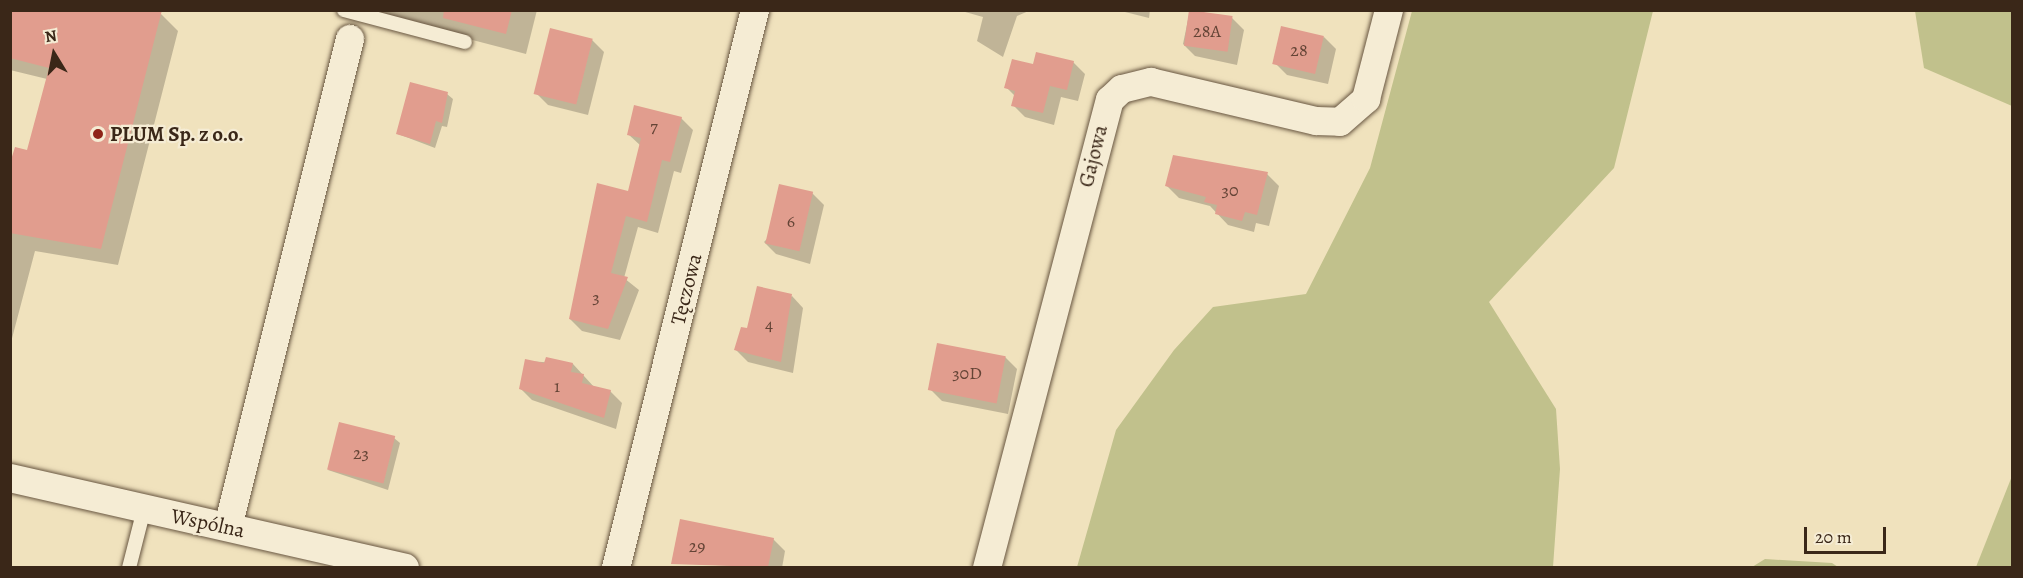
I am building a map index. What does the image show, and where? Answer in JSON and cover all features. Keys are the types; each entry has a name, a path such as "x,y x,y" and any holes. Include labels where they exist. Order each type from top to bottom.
{"street":[{"name":"Tęczowa","path":"616,567 755,10"},
{"name":"Gajowa","path":"987,567 1110,100 1122,89 1151,82 1316,121 1340,122 1366,99 1389,10"},
{"path":"228,527 350,21"},
{"name":"Wspólna","path":"10,477 388,566"}],"lane":[{"path":"350,21 465,42"},
{"path":"129,567 144,509"}],"green space":[{"path":"1412,11 1653,11 1614,168 1489,302 1556,409 1560,469 1553,567 1077,567 1116,430 1174,350 1213,307 1306,294 1370,168"},
{"path":"1915,11 2012,11 2012,106 1924,68"},
{"path":"2012,476 2012,567 1976,567"},
{"path":"1765,559 1832,563 1838,567 1752,567"}],"building":[{"name":"PLUM Sp. z o.o.","path":"10,10 162,10 101,249 10,233 10,163 15,147 27,150 49,68 10,58"},
{"path":"444,10 512,10 506,34 443,18"},
{"path":"1189,10 1233,16 1228,52 1184,46"},
{"path":"1281,26 1324,36 1315,74 1272,64"},
{"path":"550,28 593,39 576,105 534,94"},
{"path":"1036,52 1074,61 1067,90 1050,86 1043,113 1011,106 1015,91 1004,88 1012,59 1033,64"},
{"path":"410,82 448,92 442,123 436,121 430,144 396,134"},
{"path":"634,105 682,117 670,162 662,160 647,222 626,216 611,273 628,277 608,329 569,319 597,183 628,191 641,138 627,135"},
{"path":"1173,155 1268,172 1257,215 1245,212 1242,221 1215,214 1217,205 1204,202 1206,197 1165,186"},
{"path":"779,184 813,192 799,251 765,243"},
{"path":"757,286 792,294 781,362 734,350 741,327 747,328"},
{"path":"937,343 1006,356 997,403 928,390"},
{"path":"546,357 573,363 571,372 584,374 582,383 611,390 604,418 519,389 525,359 544,363"},
{"path":"339,422 395,436 383,484 327,470"},
{"path":"680,519 774,538 768,567 671,564"}],"place":[{"name":"PLUM Sp. z o.o.","path":"98,134"}]}
